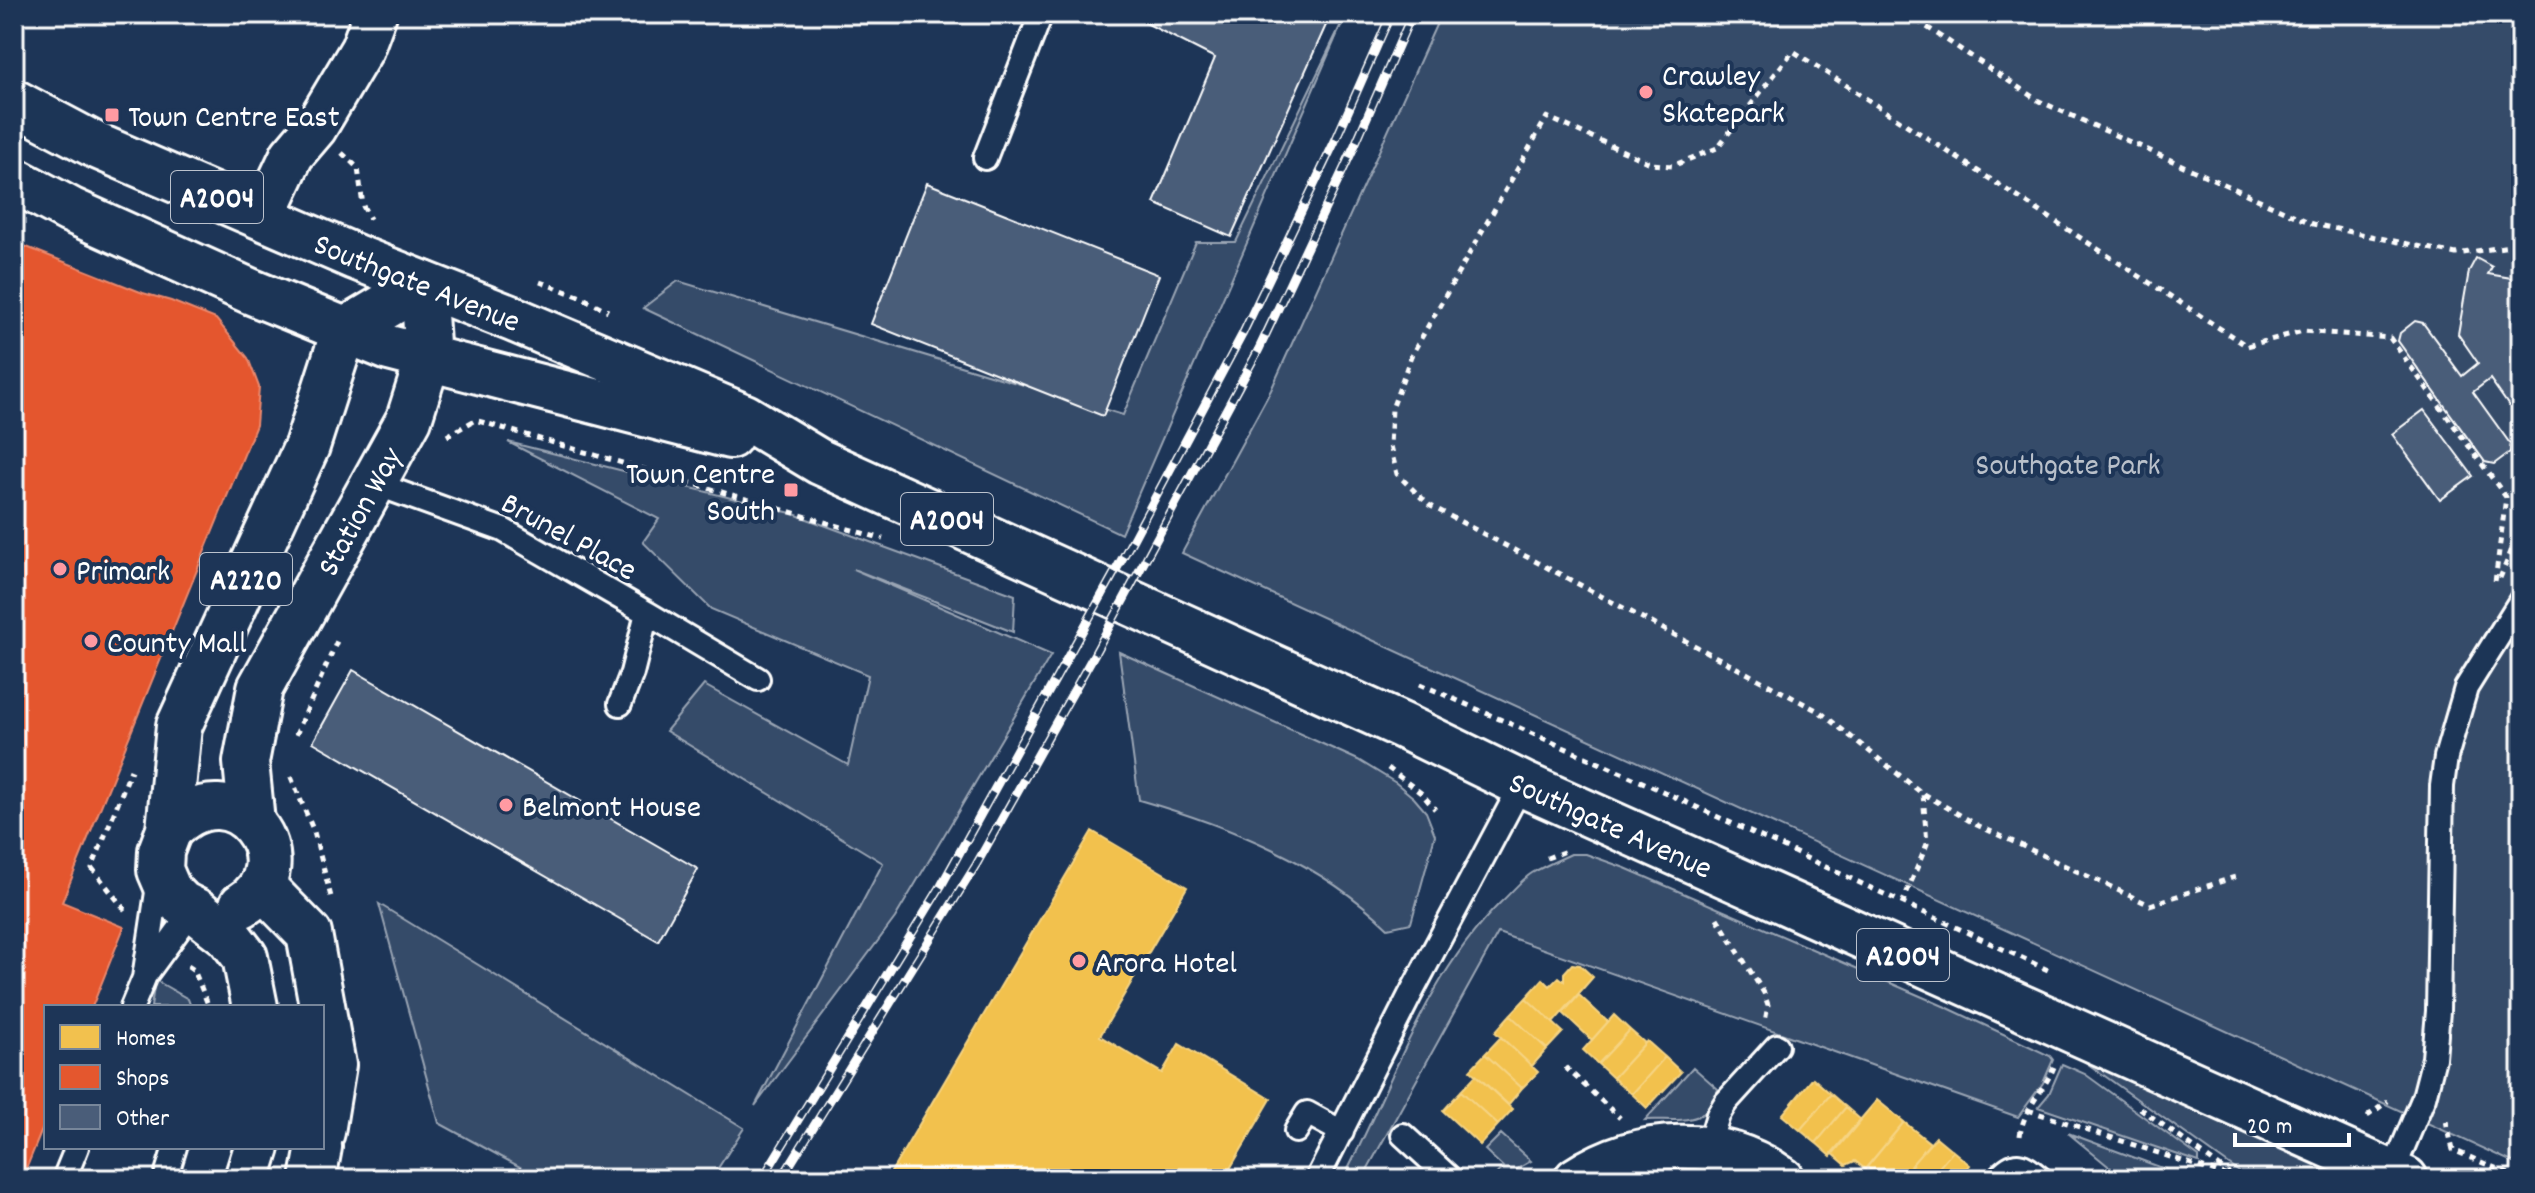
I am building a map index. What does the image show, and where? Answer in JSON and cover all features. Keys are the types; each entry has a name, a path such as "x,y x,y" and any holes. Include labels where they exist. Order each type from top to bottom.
{"main road":[{"name":"Southgate Avenue","path":"14,102 97,146 745,417 820,462 1403,726 1522,784 2399,1176"},
{"name":"Southgate Avenue","path":"14,180 70,210 389,348 669,419 820,462"},
{"path":"344,331 423,284"},
{"name":"Station Way","path":"262,886 268,854 263,837 252,822 246,762 260,688 391,489 428,359 423,284"},
{"name":"A2220","path":"165,850 179,726 307,446 344,331"},
{"path":"252,822 228,808 211,806 193,810 182,816 165,850 169,891 182,904 229,936 245,957 255,1005"},
{"path":"195,911 215,915 234,911 250,900 262,886 309,934 322,1005"},
{"path":"324,1016 333,1065 324,1120"},
{"path":"247,1179 256,1149"},
{"path":"313,1179 319,1149"}],"street":[{"path":"263,217 292,155 315,128 362,49 375,14"},
{"path":"1576,1179 1603,1165 1646,1150 1708,1148 1735,1152 1763,1164 1783,1179"}],"lane":[{"path":"985,158 1041,14"},
{"name":"Brunel Place","path":"391,489 503,530 647,613 632,673 620,704"},
{"path":"2399,1176 2434,1058 2438,1011 2442,786 2446,757 2466,688 2521,600"},
{"path":"647,613 758,679"},
{"path":"1317,1179 1522,784"},
{"path":"133,1005 144,978 165,850"},
{"path":"144,978 195,911"},
{"path":"1708,1148 1718,1115 1726,1102 1775,1048"},
{"path":"1296,1131 1307,1113 1342,1132"},
{"path":"1403,1135 1451,1179"},
{"path":"64,1179 76,1149"},
{"path":"165,1179 174,1149"},
{"path":"1997,1179 2016,1164 2041,1179"}],"path":[{"path":"1907,14 2039,101 2313,224 2456,254 2517,245 2521,247"},
{"path":"2235,877 2150,905 1977,825 1923,794 1820,712 1429,505 1397,474 1390,446 1392,409 1411,356 1547,117 1652,164 1672,166 1717,148 1793,51 2247,346 2303,331 2390,338 2506,497 2493,594 2515,542 2521,509"},
{"path":"315,128 358,168 363,206 371,221"},
{"path":"536,281 581,297 609,312"},
{"path":"391,489 447,435 475,420 892,542"},
{"path":"291,746 341,632"},
{"path":"1419,684 1649,785 2052,972"},
{"path":"1379,762 1421,793 1435,809"},
{"path":"290,774 314,832 334,906"},
{"path":"1902,904 1927,844 1923,794"},
{"path":"1713,911 1764,993 1768,1005 1764,1036 1775,1048"},
{"path":"2016,1164 2022,1121 2046,1087 2055,1065"},
{"path":"1565,1067 1641,1137 1646,1150"},
{"path":"2355,1108 2369,1115 2405,1089 2424,1097 2443,1106 2453,1150 2507,1176 2521,1179"},
{"path":"2028,1110 2235,1178"}],"green space":[{"path":"1346,14 1121,534 643,308 678,281 1123,415 1196,242 1236,242"},
{"name":"Southgate Park","path":"1441,14 2521,14 2521,1166 1182,553 1271,390"},
{"path":"508,442 791,513 1015,595 1013,632 853,569 1051,655 895,918 755,1106 883,863 666,731 704,685 848,765 868,675 711,609 643,542 659,519"},
{"path":"1119,652 1358,760 1414,798 1426,812 1435,835 1411,923 1388,928 1333,884 1272,849 1206,822 1139,800"},
{"path":"1571,854 1586,854 1625,868 1948,1008 2050,1056 2053,1060 2043,1083 2018,1117 1498,933 1362,1179 1343,1179 1412,1034 1451,964 1474,932 1524,879"},
{"path":"379,904 744,1128 711,1179 542,1179 439,1123"},
{"path":"155,980 188,999 190,1005 151,1005"},
{"path":"2081,1059 2100,1062 2362,1179 2249,1179"},
{"path":"2062,1064 2085,1074 2199,1157 2199,1162 2038,1107 2049,1094"},
{"path":"1693,1067 1718,1089 1707,1110 1690,1119 1645,1120"},
{"path":"2068,1133 2192,1179 2124,1179"},
{"path":"1501,1134 1531,1161 1517,1169 1517,1179 1492,1179 1503,1167 1485,1150"}],"building: Homes":[{"name":"Arora Hotel","path":"1092,831 1187,887 1100,1036 1162,1073 1179,1044 1271,1099 1224,1179 887,1179"},
{"path":"1572,964 1580,965 1593,977 1553,1023 1526,998 1543,979 1550,986 1559,977 1564,981 1564,973"},
{"path":"1579,995 1608,1022 1592,1040 1563,1013"},
{"path":"1526,998 1563,1032 1547,1049 1510,1015"},
{"path":"1510,1015 1547,1049 1532,1066 1495,1032"},
{"path":"1614,1015 1630,1030 1598,1064 1583,1050"},
{"path":"1630,1030 1645,1043 1613,1078 1598,1064"},
{"path":"1501,1037 1538,1072 1522,1088 1485,1054"},
{"path":"1647,1041 1665,1057 1632,1094 1613,1078"},
{"path":"1485,1054 1522,1088 1508,1105 1470,1070"},
{"path":"1665,1057 1681,1072 1647,1108 1632,1094"},
{"path":"1476,1075 1513,1109 1498,1125 1461,1091"},
{"path":"1813,1078 1831,1094 1800,1130 1782,1115"},
{"path":"1461,1091 1498,1125 1480,1145 1443,1111"},
{"path":"1831,1094 1846,1107 1816,1143 1800,1130"},
{"path":"1877,1100 1904,1122 1865,1169 1855,1161 1846,1165 1832,1153"},
{"path":"1846,1107 1861,1120 1831,1156 1816,1143"},
{"path":"1904,1122 1930,1143 1900,1179 1889,1175 1881,1179 1867,1167"},
{"path":"1936,1137 1953,1151 1929,1179 1913,1179 1905,1172"},
{"path":"1953,1151 1970,1165 1958,1179 1929,1179"}],"building: Shops":[{"name":"County Mall","path":"14,242 216,319 248,358 259,387 256,425 62,902 124,927 93,1005 44,1005 44,1125 22,1179 14,1179"}],"building: Other":[{"path":"1133,14 1331,14 1231,237 1154,203 1215,58"},
{"path":"927,183 1159,275 1103,416 871,324"},
{"path":"2476,258 2492,267 2488,274 2517,279 2521,284 2521,407 2509,406 2490,379 2473,392 2511,445 2510,452 2494,464 2485,462 2398,341 2400,333 2415,321 2423,323 2462,376 2478,363 2458,334 2469,271"},
{"path":"2424,410 2473,476 2440,500 2392,434"},
{"name":"Belmont House","path":"353,670 698,869 658,941 313,742"}],"railway":[{"path":"762,1179 941,886 1132,541 1242,335 1335,141 1391,14"},
{"path":"781,1179 976,865 1095,653 1259,349 1354,147 1412,14"}],"place":[{"name":"Crawley Skatepark","path":"1646,92"},
{"name":"Town Centre East","path":"112,115"},
{"name":"Town Centre South","path":"791,490"},
{"name":"Primark","path":"60,569"},
{"name":"County Mall","path":"91,641"},
{"name":"Belmont House","path":"506,805"},
{"name":"Arora Hotel","path":"1079,961"}]}
